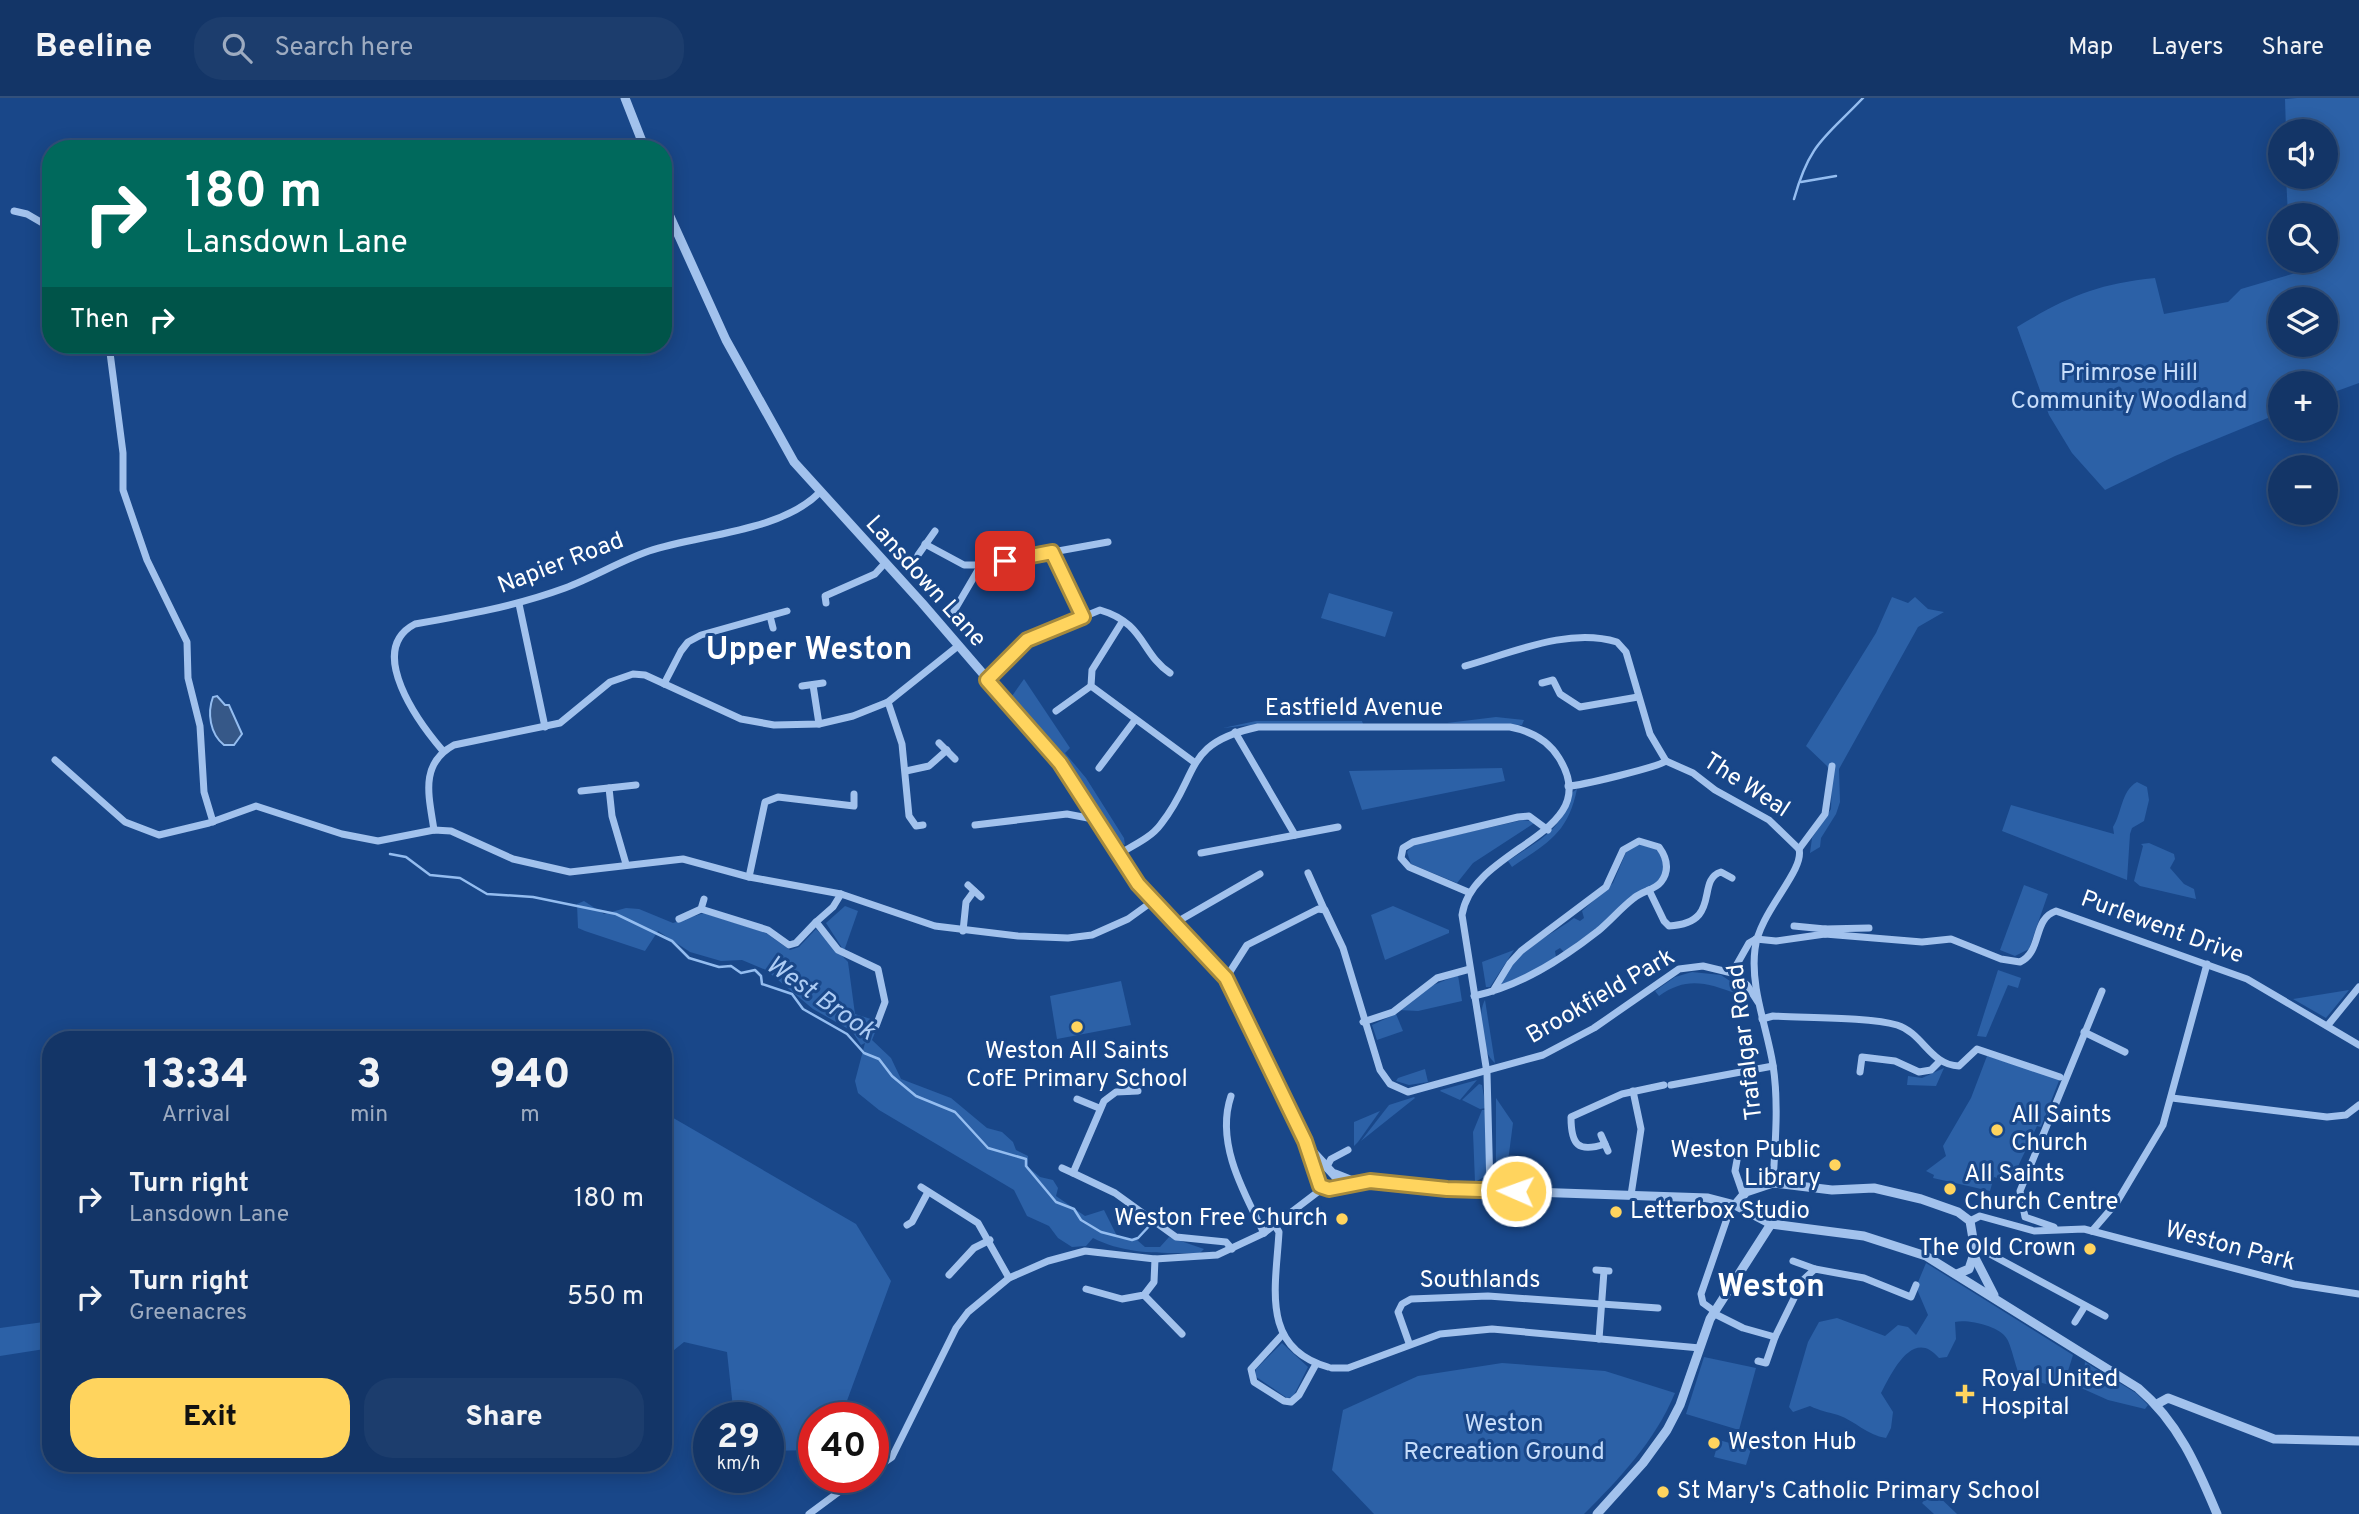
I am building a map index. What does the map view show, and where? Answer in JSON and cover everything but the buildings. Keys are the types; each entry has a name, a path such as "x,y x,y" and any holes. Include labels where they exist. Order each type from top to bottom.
{"street":[{"path":"625,98 641,140"},
{"path":"14,211 27,214 42,223"},
{"name":"Lansdown Lane","path":"672,221 712,311 761,407 794,462 1060,763 1117,855 1153,901 1226,978 1305,1141 1319,1178 1328,1188"},
{"path":"109,354 122,453 122,490 147,560 187,642 188,678 200,726 204,792 213,822"},
{"name":"Napier Road","path":"443,751 412,711 394,658 396,638 415,624 519,604 570,586 646,552 779,517 801,508 819,493"},
{"path":"918,555 935,531"},
{"path":"925,544 964,565 981,565 1108,542"},
{"path":"1052,552 1083,617"},
{"path":"826,603 825,596 875,574 885,564"},
{"path":"954,611 981,565"},
{"path":"519,604 545,727"},
{"path":"987,680 1027,640 1100,610 1139,632 1161,667 1171,673"},
{"path":"664,684 688,642 701,635 787,611"},
{"path":"770,616 774,628"},
{"path":"1055,713 1091,686 1092,670 1122,622"},
{"path":"1465,666 1569,639 1612,640 1624,648 1653,741 1665,761"},
{"path":"434,831 428,774 443,751 454,745 545,727 566,720 620,676 645,675 741,719 774,725 819,724 888,702 958,646"},
{"path":"1542,684 1553,680 1560,694 1577,706 1585,708 1638,697"},
{"path":"802,686 823,683"},
{"path":"813,685 819,724"},
{"path":"1091,686 1194,762"},
{"path":"888,702 899,733 906,771 909,816 915,826 923,825"},
{"path":"1099,769 1135,720"},
{"name":"Eastfield Avenue","path":"1117,855 1160,826 1194,762 1214,741 1235,732 1258,727 1510,727 1538,736 1552,748 1563,766 1568,786"},
{"path":"1235,732 1295,835"},
{"path":"939,743 955,759"},
{"path":"906,771 929,766 947,750"},
{"path":"55,760 138,829 159,835 213,822 256,806 366,840 393,840 434,831 451,831 513,859 551,869 593,871 626,864 683,859 749,877 841,894 935,926 1018,936 1079,937 1121,923 1153,901"},
{"name":"The Weal","path":"1568,786 1581,786 1609,776 1657,767 1665,761 1693,773 1769,820 1799,849 1799,865 1773,901 1756,939 1749,943 1732,973"},
{"path":"1799,849 1825,814 1832,766"},
{"path":"581,791 636,785"},
{"path":"1490,1189 1488,1073 1462,915 1468,892 1487,870 1548,830 1560,816 1568,786"},
{"path":"609,788 612,816 626,864"},
{"path":"749,877 765,802 778,797 854,806 854,794"},
{"path":"975,825 1067,814 1087,818 1094,814"},
{"path":"1468,892 1409,867 1401,858 1403,848 1413,842 1518,817 1529,816 1548,830"},
{"path":"1200,853 1338,827"},
{"path":"1474,996 1493,991 1554,963 1598,930 1633,898 1662,880 1667,861 1655,844 1639,841 1622,850 1613,877 1606,887 1521,951 1510,962 1493,991"},
{"path":"1649,890 1664,922 1669,926 1676,926 1693,919 1702,911 1712,877 1721,872 1732,878"},
{"name":"Brookfield Park","path":"1308,873 1343,948 1363,1023 1380,1070 1397,1088 1408,1092 1488,1073 1565,1045 1679,970 1703,966 1732,973"},
{"path":"1175,923 1260,874"},
{"path":"963,931 966,902 974,891"},
{"path":"679,919 701,909 768,930 789,945 796,943 833,907 841,894"},
{"path":"701,909 704,899"},
{"path":"1226,978 1247,945 1318,909 1325,910"},
{"name":"Purlewent Drive","path":"1756,939 1776,941 1825,931 1922,942 1951,939 2001,959 2020,962 2034,952 2042,921 2047,914 2056,911 2248,979 2359,1045"},
{"path":"816,922 838,950 878,969 885,1002 877,1026"},
{"path":"1794,926 1825,931 1869,928"},
{"name":"Trafalgar Road","path":"1756,939 1754,964 1758,1002 1773,1066 1776,1128 1773,1183"},
{"path":"2092,1231 2117,1202 2163,1125 2172,1098 2181,1050 2207,964"},
{"path":"1363,1023 1399,1007 1437,978 1470,969"},
{"path":"1732,973 1747,985 1758,1002"},
{"path":"2328,1025 2359,987"},
{"path":"2062,1229 2027,1219 2023,1214 2020,1191 2102,991"},
{"path":"882,1011 893,1016"},
{"path":"1762,1019 1773,1016 1892,1024 1912,1032 1939,1062 1959,1066 1974,1050 1980,1049 2060,1077"},
{"path":"2084,1031 2125,1052"},
{"path":"1860,1072 1862,1057 1895,1061 1919,1072 1931,1070 1939,1062"},
{"path":"1601,1135 1607,1147 1587,1150 1581,1148 1577,1145 1570,1116 1633,1091 1773,1066"},
{"path":"1129,1081 1129,1091"},
{"path":"1073,1173 1099,1108 1110,1095 1138,1091"},
{"path":"1631,1195 1640,1129 1633,1091"},
{"path":"1231,1096 1227,1111 1232,1160 1264,1233"},
{"path":"1077,1098 1099,1108"},
{"path":"2172,1098 2327,1117 2346,1115 2359,1105"},
{"name":"Lansdown Lane","path":"1305,1141 1331,1171"},
{"path":"889,1459 961,1321 1009,1279 1048,1261 1085,1251 1155,1259 1200,1257 1232,1249 1264,1233 1328,1188 1337,1180 1331,1171 1331,1159 1348,1150"},
{"path":"1737,1160 1735,1171 1743,1194"},
{"path":"1062,1168 1115,1193 1176,1237 1226,1242 1232,1249"},
{"path":"1319,1178 1323,1173 1331,1171 1350,1180 1447,1189 1700,1197 1733,1205 1771,1224 1895,1244 1957,1274 2138,1388 2157,1404 2179,1431 2217,1514"},
{"path":"1328,1188 1369,1181"},
{"path":"1775,1337 1743,1328 1713,1312 1703,1303 1701,1294 1733,1205 1743,1194 1773,1183 1832,1189 1883,1189 1958,1212 1970,1221 1984,1280 1998,1301"},
{"path":"912,1225 924,1189 978,1223 990,1240 997,1261 1009,1279"},
{"path":"1970,1221 1980,1216 2034,1231 2062,1229"},
{"path":"1597,1514 1643,1463 1667,1430 1681,1405 1713,1312 1766,1236 1771,1224"},
{"path":"1275,1226 1279,1232 1276,1309 1283,1334 1251,1369 1254,1382 1284,1401 1291,1402 1299,1395 1316,1364"},
{"name":"Weston Park","path":"2062,1229 2092,1231 2294,1284 2359,1294"},
{"path":"949,1275 974,1248 990,1240"},
{"path":"1957,1274 1969,1269 1975,1251"},
{"path":"1975,1251 2105,1316"},
{"path":"1086,1289 1122,1299 1144,1295 1154,1282 1155,1259"},
{"path":"1793,1261 1815,1269 1864,1278 1911,1297 1916,1285"},
{"path":"1758,1361 1766,1363 1775,1337 1803,1280 1815,1269"},
{"path":"1599,1339 1603,1271"},
{"path":"1095,1300 1098,1292"},
{"path":"1144,1295 1181,1329"},
{"name":"Southlands","path":"1409,1343 1398,1312 1402,1304 1411,1299 1488,1296 1658,1308"},
{"path":"2075,1322 2085,1306"},
{"name":"Southlands","path":"1283,1334 1297,1352 1316,1364 1348,1368 1409,1343 1440,1334 1492,1329 1700,1348"},
{"path":"2157,1404 2168,1398 2274,1439 2359,1441"},
{"path":"809,1514 837,1493"}],"green space":[{"name":"Primrose Hill Community Woodland","path":"2359,98 2359,383 2338,391 2338,371 2268,371 2268,418 2175,456 2105,490 2072,453 2049,415 2017,327 2067,300 2116,284 2155,278 2164,314 2228,302 2241,289 2296,273 2338,273 2338,203 2287,203 2287,189 2338,189 2338,119 2286,119 2285,99"},
{"path":"1329,593 1393,612 1385,637 1321,618"},
{"path":"1892,597 1908,603 1915,597 1928,609 1944,612 1918,627 1839,769 1840,802 1836,814 1821,838 1820,847 1810,853 1812,838 1831,809 1832,776 1827,766 1806,746 1876,633"},
{"path":"1024,679 1070,748 1065,753 1086,778 1124,838 1125,845 1114,838 1070,765 1012,696"},
{"path":"1496,717 1524,720 1522,725 1447,723"},
{"path":"1256,721 1362,721 1363,724 1260,724 1223,728"},
{"path":"1502,768 1505,781 1362,810 1349,771"},
{"path":"2137,782 2147,787 2149,800 2144,821 2132,828 2130,834 2127,880 2002,831 2011,805 2114,834 2113,827 2125,797"},
{"path":"1577,789 1562,827 1546,844 1512,867 1508,861 1555,826 1562,817 1570,794"},
{"path":"1523,820 1536,822 1473,863 1457,883 1411,864 1407,852 1412,845"},
{"path":"2149,843 2174,854 2175,859 2170,868 2184,884 2194,889 2196,899 2140,886 2134,881 2143,846 2141,844"},
{"path":"1638,844 1657,849 1666,867 1659,882 1564,952 1560,948 1555,951 1556,957 1541,968 1501,985 1506,973 1522,954 1574,918 1580,921 1584,918 1582,911 1613,883 1627,850"},
{"path":"2024,885 2048,894 2029,949 2015,956 2000,950"},
{"path":"584,901 604,914 626,908 639,909 673,923 704,913 766,933 790,950 799,947 816,929 848,962 855,1014 874,1020 872,1027 876,1030 872,1040 891,1058 901,1079 951,1098 987,1128 1002,1132 1013,1142 1016,1150 1028,1156 1028,1167 1040,1177 1053,1180 1058,1188 1056,1196 1085,1216 1104,1210 1118,1238 1137,1240 1145,1247 1160,1247 1169,1237 1204,1249 1200,1253 1145,1252 1118,1248 1093,1238 1086,1246 1072,1247 1058,1238 1049,1226 1027,1216 1014,1190 879,1110 858,1093 855,1081 865,1043 861,1045 852,1031 813,1009 766,970 742,960 721,961 690,952 658,931 645,951 585,931 578,928 577,904"},
{"path":"845,906 858,911 844,951 826,923"},
{"path":"1393,906 1449,930 1449,933 1385,960 1371,915"},
{"path":"1514,950 1490,987 1486,987 1482,962"},
{"path":"1998,970 2021,978 2018,988 2008,985 1986,1037 1977,1036"},
{"path":"1692,972 1721,975 1742,989 1737,994 1697,983 1679,986 1659,996 1655,991 1675,977"},
{"path":"1458,975 1462,1001 1418,1011 1399,1010 1431,986"},
{"path":"1121,981 1131,1025 1057,1039 1050,996"},
{"path":"2349,990 2326,1018 2293,999"},
{"path":"1485,1000 1495,1063 1486,1051 1482,1033 1481,1014"},
{"path":"1396,1014 1403,1031 1377,1040 1372,1025"},
{"path":"1987,1056 2060,1078 2041,1127 2037,1126 2013,1177 2004,1180 1994,1177 1990,1191 1933,1178 1934,1175 1926,1171 1946,1156 1943,1146 1971,1098"},
{"path":"1944,1068 1936,1086 1907,1085 1908,1076 1922,1078"},
{"path":"1425,1069 1428,1082 1409,1085 1396,1081 1398,1078"},
{"path":"1477,1080 1460,1100 1440,1091 1441,1090"},
{"path":"1479,1084 1482,1085 1486,1108 1480,1109 1462,1100"},
{"path":"1415,1098 1361,1141 1389,1105"},
{"path":"1496,1098 1513,1123 1505,1184 1496,1182"},
{"path":"1482,1110 1486,1110 1487,1118 1486,1176 1475,1182 1473,1132"},
{"path":"1380,1111 1358,1142 1354,1146 1354,1122"},
{"path":"672,1117 856,1224 891,1281 847,1402 798,1402 798,1450 784,1451 784,1402 732,1402 727,1352 684,1342 672,1352"},
{"path":"1926,1263 2073,1355 2068,1371 2079,1379 2084,1373 2085,1362 2136,1393 2148,1405 2145,1409 2108,1400 2070,1383 2057,1387 2020,1377 2009,1342 2003,1334 1983,1324 1961,1321 1955,1322 1956,1339 1947,1357 1939,1358 1921,1347 1904,1356 1891,1374 1881,1393 1893,1412 1891,1428 1886,1438 1838,1415 1810,1406 1793,1412 1789,1407 1808,1342 1819,1322 1837,1318 1885,1336 1898,1325 1908,1327 1916,1335 1928,1315 1916,1287"},
{"path":"42,1322 42,1349 0,1356 0,1328"},
{"path":"1282,1343 1308,1367 1293,1397 1287,1398 1255,1376 1256,1369"},
{"path":"1704,1357 1756,1368 1739,1430 1686,1414"},
{"name":"Weston Recreation Ground","path":"1502,1363 1605,1371 1675,1393 1647,1443 1584,1514 1374,1514 1332,1470 1343,1410 1418,1376"},
{"path":"1719,1440 1751,1449 1746,1465 1714,1457"},
{"path":"1933,1491 1957,1514 1934,1514 1922,1503"}],"shaded area":[{"path":"217,696 225,705 229,705 242,734 234,745 224,745 213,729 210,710 213,697"}],"waterway":[{"path":"1794,199 1806,165 1820,142 1863,98"},
{"path":"1801,182 1836,176"},
{"name":"West Brook","path":"390,854 406,857 430,875 460,878 487,894 533,897 616,914 672,941 689,958 719,967 731,966 741,973 755,970 761,976 762,984 792,994 803,1009 847,1034 864,1053 879,1059 892,1076 916,1096 955,1112 988,1148 1026,1159 1026,1166 1056,1202 1074,1209 1081,1220 1101,1232 1132,1240 1138,1238 1152,1223"}],"place":[{"name":"Weston All Saints CofE Primary School","path":"1077,1027"},
{"name":"All Saints Church","path":"1997,1130"},
{"name":"Weston Public Library","path":"1835,1165"},
{"name":"All Saints Church Centre","path":"1950,1189"},
{"name":"Letterbox Studio","path":"1616,1212"},
{"name":"Weston Free Church","path":"1342,1219"},
{"name":"The Old Crown","path":"2090,1249"},
{"name":"Royal United Hospital","path":"1965,1394"},
{"name":"Weston Hub","path":"1714,1443"},
{"name":"St Mary's Catholic Primary School","path":"1663,1492"}],"district":[{"name":"Upper Weston","path":"809,651"},
{"name":"Weston","path":"1771,1288"}],"route":[{"path":"1005,561 1052,552 1083,617 1027,640 987,680 1060,763 1138,884 1226,978 1240,1002 1305,1141 1320,1186 1329,1189 1370,1181 1447,1189 1516,1191"}]}
